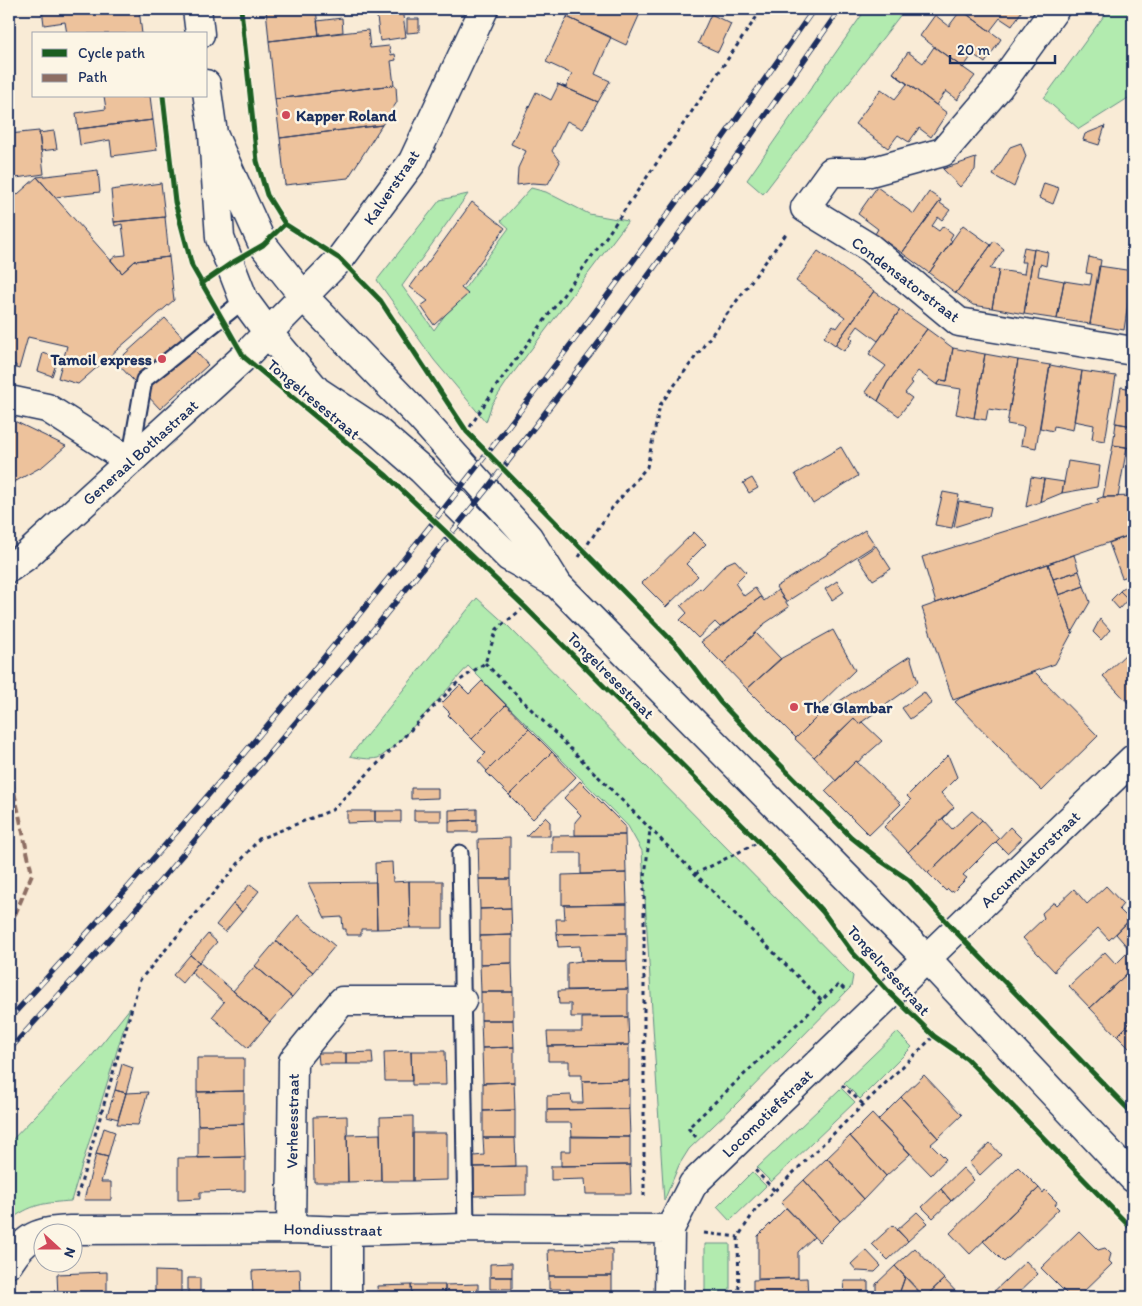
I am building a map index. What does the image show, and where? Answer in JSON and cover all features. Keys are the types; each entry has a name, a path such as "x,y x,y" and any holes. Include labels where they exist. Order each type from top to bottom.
{"street":[{"path":"197,9 200,32"},
{"name":"Kalverstraat","path":"269,334 340,259 413,160 484,9"},
{"path":"805,208 832,172 870,172 943,152 998,88 1055,9"},
{"name":"Tongelresestraat","path":"208,98 213,134 220,238 244,300 269,334 317,391 376,430 422,470 509,556 558,585"},
{"name":"Tongelresestraat","path":"213,134 263,245 304,297 420,417 528,537 558,585 927,959 1133,1178"},
{"name":"Condensatorstraat","path":"805,208 870,248 959,322 1133,351"},
{"name":"Generaal Bothastraat","path":"9,568 26,556 269,334"},
{"path":"9,400 47,408 130,461"},
{"name":"Accumulatorstraat","path":"927,959 1133,759"},
{"name":"Locomotiefstraat","path":"670,1297 657,1229 693,1184 927,959"},
{"name":"Verheesstraat","path":"291,1229 293,1061 342,1001 462,1001"},
{"name":"Hondiusstraat","path":"82,1230 657,1229"},
{"path":"347,1231 347,1297"},
{"name":"Hondiusstraat","path":"9,1263 18,1249 32,1237"}],"lane":[{"path":"130,461 144,380 244,300"},
{"path":"460,853 466,1228"}],"path":[{"path":"463,426 468,432 497,385 606,238 762,9"},
{"path":"578,558 612,508 648,466 660,405 805,208"},
{"path":"576,544 590,558"},
{"path":"518,600 532,614"},
{"path":"71,1224 76,1201 140,980 258,839 332,810 459,681 484,663 498,629 532,602"},
{"path":"484,663 822,1001"},
{"path":"650,829 644,887 657,1229"},
{"path":"752,835 765,849"},
{"path":"695,874 759,842"},
{"path":"718,1161 688,1128 839,984 869,1014"},
{"path":"670,1297 739,1296 738,1237 756,1209 934,1036"}],"green space":[{"path":"866,9 905,9 763,194 747,180"},
{"path":"1109,9 1133,9 1133,95 1079,129 1044,98"},
{"path":"531,188 546,192 589,214 628,221 508,380 492,404 486,422 434,360 377,280 440,200 468,194 402,286 434,330 509,228 501,221"},
{"path":"477,598 508,626 853,976 851,987 689,1149 679,1165 664,1201 642,851 628,826 468,666 423,716 385,754 375,759 350,756"},
{"path":"130,1008 71,1201 38,1205 24,1211 9,1221 9,1143 87,1062"},
{"path":"897,1032 912,1047 860,1099 844,1083"},
{"path":"841,1088 855,1102 771,1182 757,1168"},
{"path":"752,1172 766,1186 730,1221 717,1207"},
{"path":"705,1244 730,1244 730,1292 705,1293"}],"building":[{"path":"42,9 139,9 142,32 67,32 65,22 44,25"},
{"path":"266,9 316,9 319,35 269,41"},
{"path":"376,9 402,9 406,37 380,41"},
{"path":"570,9 642,9 626,45 567,17"},
{"path":"644,9 656,9 653,13"},
{"path":"960,9 1023,9 1012,26 1000,18 990,31"},
{"path":"961,10 1001,39 985,63 973,54 963,68 920,36 935,15 949,26"},
{"path":"711,14 731,24 718,52 698,43"},
{"path":"567,17 611,37 595,74 610,81 598,102 557,84 566,87 572,74 546,62"},
{"path":"342,18 343,32 319,35 317,21"},
{"path":"407,19 419,19 419,32 407,33"},
{"path":"368,30 370,48 389,46 391,55 395,54 396,60 391,61 394,85 275,99 269,41"},
{"path":"934,47 975,76 958,100 946,91 936,105 893,73 908,52 923,63"},
{"path":"893,73 947,113 931,137 919,128 909,142 898,135 888,148 855,124 881,89 895,99 907,84"},
{"path":"557,84 598,102 583,129 567,121 552,151 560,162 548,184 532,183 517,185 518,168 526,151 511,144 536,92 551,100 558,86"},
{"path":"396,86 397,102 382,125 280,138 275,99"},
{"path":"104,98 150,98 153,120 78,129 76,113 106,109"},
{"path":"1133,118 1133,143 1128,141"},
{"path":"153,120 157,150 112,156 110,140 80,145 78,129"},
{"path":"382,125 348,178 285,185 280,138"},
{"path":"1105,126 1099,145 1083,140 1085,134"},
{"path":"39,131 44,174 9,179 9,134"},
{"path":"54,131 57,149 41,151 39,133"},
{"path":"1021,143 1026,156 1014,187 993,175 1010,147"},
{"path":"976,158 975,170 960,187 943,169"},
{"path":"98,170 100,192 55,197 37,177"},
{"path":"37,177 122,273 135,261 169,257 174,300 78,384 58,378 67,346 28,337 19,369 16,368 16,365 9,364 9,202"},
{"path":"161,183 165,217 114,222 111,190"},
{"path":"1044,183 1059,188 1053,204 1039,198"},
{"path":"877,187 914,214 929,192 941,200 902,253 875,234 878,229 858,214"},
{"path":"940,201 950,210 942,220 938,217 932,226 939,231 943,226 953,234 950,239 952,241 929,273 902,253"},
{"path":"472,202 505,228 461,288 468,294 434,325 421,306 428,301 410,287"},
{"path":"165,217 169,257 135,261 122,273 111,260 116,256 126,255 122,224 115,226 114,222"},
{"path":"963,225 991,245 956,293 929,273"},
{"path":"994,241 1004,249 990,269 999,270 992,308 973,305 956,293"},
{"path":"1024,247 1034,249 1024,314 992,308 999,270 1024,274 1026,262 1021,262"},
{"path":"1034,249 1048,252 1046,266 1040,264 1038,276 1064,281 1057,319 1024,314"},
{"path":"818,251 874,291 835,345 824,337 833,325 837,328 845,317 796,281"},
{"path":"1089,257 1101,260 1090,324 1057,319 1064,281 1090,285 1092,274 1086,273"},
{"path":"1099,266 1133,271 1124,330 1090,324"},
{"path":"874,291 900,310 878,341 858,326 850,337 853,340 844,351 835,345"},
{"path":"900,310 927,329 887,383 878,401 865,392 886,366 869,354"},
{"path":"165,318 208,365 160,409 116,362"},
{"path":"927,329 953,348 947,381 941,380 937,385 918,371 910,381 913,383 905,393 912,398 899,416 878,401 887,383"},
{"path":"953,348 985,354 974,418 956,414 961,389 937,385 941,380 947,381"},
{"path":"43,353 58,358 52,376 38,371"},
{"path":"985,354 1018,360 1009,412 988,409 986,420 974,418"},
{"path":"1018,360 1050,365 1036,448 1021,445 1024,427 1007,424"},
{"path":"1050,365 1082,371 1073,430 1054,426 1053,431 1040,428"},
{"path":"1082,371 1116,376 1105,441 1092,439 1094,425 1074,421"},
{"path":"1121,387 1133,389 1133,426 1115,423"},
{"path":"10,419 66,446 43,466 9,485"},
{"path":"1116,423 1133,426 1130,448 1113,445"},
{"path":"1113,445 1127,447 1118,497 1103,497"},
{"path":"841,447 858,476 813,504 795,474"},
{"path":"1068,461 1100,466 1097,487 1062,493"},
{"path":"1031,477 1044,479 1040,502 1026,507"},
{"path":"752,478 758,488 749,493 743,483"},
{"path":"1044,479 1064,482 1062,493 1040,502"},
{"path":"943,492 959,495 952,528 935,525"},
{"path":"1133,496 1133,534 936,603 922,557 1099,502 1097,499 1103,497"},
{"path":"959,501 991,507 989,516 954,527"},
{"path":"865,530 875,545 786,602 776,587"},
{"path":"694,532 706,544 686,564 698,576 666,607 642,583"},
{"path":"1133,534 1133,574 1122,578 1109,543"},
{"path":"876,546 891,569 873,580 858,558"},
{"path":"1074,555 1079,571 1053,579 1048,564"},
{"path":"735,560 746,572 735,583 744,596 755,588 761,597 720,627 715,622 698,638 680,620 687,613 681,606 700,588 701,590 726,564"},
{"path":"1048,564 1072,633 1055,664 953,700 922,608"},
{"path":"1079,571 1084,586 1059,595 1053,579"},
{"path":"837,581 844,592 832,600 825,589"},
{"path":"1130,582 1133,585 1133,595 1128,599 1120,591"},
{"path":"1084,586 1090,602 1072,633 1059,595"},
{"path":"778,590 789,607 764,624 723,664 701,642 761,597 764,601"},
{"path":"1120,591 1128,599 1119,609 1111,600"},
{"path":"1100,619 1110,630 1101,640 1093,632"},
{"path":"833,630 855,670 817,707 821,713 796,738 747,689 780,659"},
{"path":"756,633 781,659 747,689 723,664"},
{"path":"1130,650 1133,653 1133,708 1103,676"},
{"path":"910,656 918,682 859,724 854,718 814,757 795,739 821,713"},
{"path":"1035,672 1098,736 1042,791 955,702 960,698"},
{"path":"482,681 506,705 472,739 448,715 450,713 441,704 460,685 469,694"},
{"path":"924,692 932,703 910,719 902,708"},
{"path":"506,705 529,729 487,771 478,761 486,753 472,739"},
{"path":"854,718 859,724 862,722 882,741 858,762 856,761 836,781 814,757"},
{"path":"529,729 552,752 509,795 486,772"},
{"path":"552,752 576,777 533,819 509,795"},
{"path":"948,755 957,777 941,793 954,807 908,852 884,827 911,800 907,796"},
{"path":"856,761 901,804 869,835 825,791"},
{"path":"580,781 625,826 625,835 575,835 575,822 581,815 564,798"},
{"path":"411,788 438,788 438,798 411,799"},
{"path":"954,807 943,819 952,829 972,811 982,820 928,873 908,852"},
{"path":"477,809 477,820 449,821 449,810"},
{"path":"414,810 441,810 441,821 414,821"},
{"path":"347,811 375,811 375,822 347,823"},
{"path":"375,811 401,811 401,822 375,822"},
{"path":"545,817 550,822 550,836 526,836"},
{"path":"477,820 477,832 449,832 449,821"},
{"path":"982,820 999,839 963,875 967,878 954,891 951,892 948,889 946,891 928,873"},
{"path":"1010,827 1022,839 1007,853 996,842"},
{"path":"625,835 626,873 581,874 581,853 552,853 552,836"},
{"path":"510,838 510,879 479,879 478,839"},
{"path":"392,862 393,882 409,881 410,928 377,929 375,863"},
{"path":"626,873 627,904 562,905 562,875"},
{"path":"479,879 510,879 511,908 480,909"},
{"path":"409,881 443,881 443,928 410,928"},
{"path":"376,882 377,929 361,929 361,935 346,935 346,929 343,929 342,917 325,918 308,883"},
{"path":"250,884 259,891 242,912 233,904"},
{"path":"1106,886 1123,904 1119,909 1128,918 1126,919 1128,922 1109,940 1098,928 1055,969 1055,972 1023,938 1044,918 1042,913 1053,903 1057,905 1074,889 1087,904"},
{"path":"233,904 242,912 225,932 216,925"},
{"path":"627,904 627,933 557,934 556,919 565,919 564,905"},
{"path":"511,908 512,935 480,936 480,909"},
{"path":"298,915 335,946 313,972 276,941"},
{"path":"1133,916 1133,968 1090,1008 1069,986 1105,952 1116,964 1130,950 1116,934"},
{"path":"627,933 627,961 581,961 580,946 558,947 557,934"},
{"path":"208,934 217,942 199,962 190,955"},
{"path":"512,935 512,963 480,964 480,936"},
{"path":"276,941 313,972 292,997 255,966"},
{"path":"190,955 199,962 182,983 173,975"},
{"path":"581,961 627,961 628,989 567,990 567,963"},
{"path":"199,962 270,1022 248,1048 212,1017 224,1002 191,972"},
{"path":"512,963 513,992 481,992 480,964"},
{"path":"255,966 292,997 270,1022 233,991"},
{"path":"1133,968 1133,1020 1117,1036 1090,1008"},
{"path":"628,989 628,1017 571,1017 571,1004 559,1004 558,991"},
{"path":"481,992 513,992 513,1020 481,1020"},
{"path":"628,1017 629,1045 548,1046 547,1032 582,1032 582,1018"},
{"path":"481,1020 513,1020 514,1047 482,1048"},
{"path":"1133,1020 1133,1052 1117,1036"},
{"path":"629,1045 629,1080 582,1081 582,1075 569,1075 569,1061 548,1061 548,1046"},
{"path":"514,1047 514,1082 483,1083 482,1048"},
{"path":"411,1051 412,1081 385,1081 384,1052"},
{"path":"411,1051 445,1051 446,1085 412,1085"},
{"path":"372,1052 373,1064 346,1064 346,1053"},
{"path":"318,1053 346,1053 346,1064 319,1064"},
{"path":"197,1058 244,1058 244,1091 197,1092"},
{"path":"122,1064 133,1068 126,1093 115,1090"},
{"path":"924,1075 962,1115 938,1138 901,1097"},
{"path":"629,1080 629,1109 547,1110 547,1096 571,1095 572,1103 583,1103 582,1081"},
{"path":"514,1082 515,1110 483,1111 483,1083"},
{"path":"115,1090 126,1093 118,1119 107,1116"},
{"path":"244,1091 244,1124 198,1125 197,1092"},
{"path":"148,1092 138,1125 117,1124 126,1093"},
{"path":"901,1097 938,1138 931,1144 946,1159 931,1175 878,1120"},
{"path":"629,1109 630,1137 572,1137 571,1123 547,1123 547,1110"},
{"path":"515,1110 515,1138 483,1138 483,1111"},
{"path":"872,1114 910,1154 886,1176 850,1136"},
{"path":"347,1116 348,1182 314,1182 313,1117"},
{"path":"413,1116 413,1181 381,1181 380,1117"},
{"path":"244,1124 245,1157 198,1158 198,1125"},
{"path":"104,1128 115,1132 108,1157 96,1154"},
{"path":"413,1133 447,1133 447,1180 413,1181"},
{"path":"380,1134 381,1181 348,1182 347,1135"},
{"path":"571,1136 630,1137 630,1165 561,1166 561,1151 571,1151"},
{"path":"850,1136 886,1176 864,1199 827,1158"},
{"path":"483,1138 515,1138 516,1166 474,1167 474,1156 484,1155"},
{"path":"990,1143 1001,1155 980,1175 969,1163"},
{"path":"96,1154 108,1157 101,1182 111,1182 111,1200 84,1200"},
{"path":"245,1157 245,1191 200,1192 200,1199 178,1200 178,1158"},
{"path":"827,1158 864,1199 840,1221 804,1180"},
{"path":"630,1165 631,1194 586,1194 585,1179 551,1180 551,1166"},
{"path":"526,1166 526,1195 474,1196 474,1167"},
{"path":"1018,1167 1039,1188 970,1254 950,1233"},
{"path":"963,1168 974,1180 951,1201 941,1189"},
{"path":"804,1180 840,1221 819,1242 781,1202"},
{"path":"1039,1188 1043,1193 1045,1190 1057,1202 1055,1205 1059,1209 1004,1262 983,1241"},
{"path":"941,1189 951,1201 933,1218 922,1207"},
{"path":"786,1208 814,1237 798,1252 798,1278 758,1279 758,1236"},
{"path":"917,1212 928,1223 908,1241 897,1230"},
{"path":"893,1225 908,1241 888,1260 872,1244"},
{"path":"1079,1231 1098,1250 1105,1248 1111,1254 1109,1261 1112,1264 1078,1297 1070,1297 1041,1268"},
{"path":"915,1248 944,1279 925,1297 895,1266"},
{"path":"612,1249 612,1276 549,1276 548,1250"},
{"path":"866,1250 881,1266 875,1272 857,1271 851,1264"},
{"path":"1026,1261 1038,1274 1014,1297 988,1297"},
{"path":"512,1263 512,1277 490,1277 490,1264"},
{"path":"895,1266 905,1277 898,1297 876,1297 876,1284"},
{"path":"300,1269 301,1297 253,1297 252,1271"},
{"path":"155,1271 181,1272 181,1297 155,1297"},
{"path":"107,1272 107,1297 58,1297 57,1274"},
{"path":"549,1276 612,1276 612,1297 570,1297 570,1289 549,1289"},
{"path":"490,1277 512,1277 512,1289 490,1289"},
{"path":"905,1277 922,1295 920,1297 898,1297"},
{"path":"188,1278 200,1278 200,1297 188,1297"},
{"path":"807,1278 808,1297 753,1297 753,1280"},
{"path":"944,1279 961,1297 925,1297"},
{"path":"844,1281 868,1281 868,1297 845,1297"},
{"path":"478,1284 478,1297 445,1297 445,1285"},
{"path":"411,1285 412,1297 378,1297 377,1286"},
{"path":"411,1285 445,1285 445,1297 412,1297"}],"railway":[{"path":"9,1019 223,778 429,528 626,271 814,9"},
{"path":"9,1050 126,921 349,660 486,490 594,349 738,154 840,9"}],"marked path":[{"path":"9,769 32,874 9,929"}],"cycle path":[{"path":"241,9 257,161 267,195 285,224 340,259 380,300 467,432 680,649 720,702 762,746 851,837 909,880 955,931 1133,1114"},
{"path":"163,98 175,202 192,266 244,357 387,476 525,607 759,842 823,912 852,952 890,993 934,1036 967,1059 1133,1230"},
{"path":"201,284 263,245 285,224"}],"place":[{"name":"Kapper Roland","path":"286,115"},
{"name":"Tamoil express","path":"162,359"},
{"name":"The Glambar","path":"794,707"}]}
